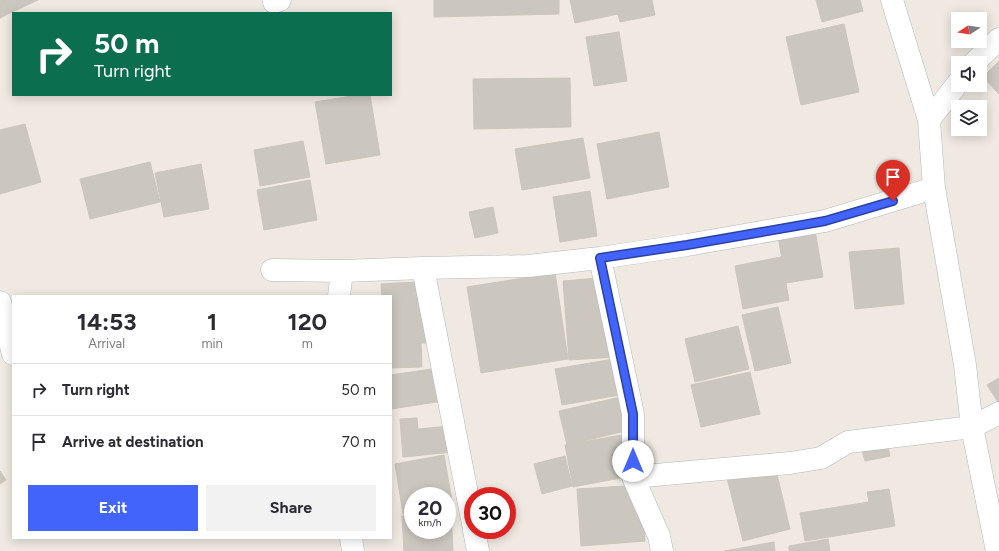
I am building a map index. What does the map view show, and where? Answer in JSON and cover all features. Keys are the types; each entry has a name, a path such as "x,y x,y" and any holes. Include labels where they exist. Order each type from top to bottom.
{"street":[{"path":"892,0 929,120 934,188 965,365 972,426 997,551"},
{"path":"981,56 999,39"},
{"path":"929,120 951,92"},
{"path":"272,270 342,271 528,266 600,258 687,245 825,221 934,188"},
{"path":"600,258 633,414 633,477 659,536 662,551"},
{"path":"423,268 466,487"},
{"path":"339,295 342,271"},
{"path":"0,302 12,350"},
{"path":"633,477 790,463 821,458 848,442 972,426 999,413"},
{"path":"352,539 353,551"},
{"path":"476,539 478,551"}],"building":[{"path":"0,0 3,0 10,13 0,18"},
{"path":"3,0 38,0 12,12 10,13"},
{"path":"434,0 559,0 559,14 434,17"},
{"path":"570,0 652,0 655,15 620,22 618,14 575,23"},
{"path":"816,0 860,0 863,11 822,22"},
{"path":"844,24 859,92 801,105 786,37"},
{"path":"619,32 627,81 594,86 586,37"},
{"path":"999,61 999,94 987,81 987,73"},
{"path":"570,78 571,127 474,129 473,79"},
{"path":"352,96 370,96 380,155 326,164 315,102"},
{"path":"25,124 41,182 0,194 0,130"},
{"path":"659,132 669,187 607,199 597,144"},
{"path":"583,138 590,178 522,190 515,149"},
{"path":"303,141 310,177 260,186 254,150"},
{"path":"150,162 160,202 90,219 80,179"},
{"path":"201,164 209,209 164,217 155,173"},
{"path":"310,180 317,220 264,230 257,190"},
{"path":"590,191 597,236 560,242 553,197"},
{"path":"493,207 498,233 475,238 469,212"},
{"path":"815,230 823,277 786,283 778,236"},
{"path":"899,248 904,304 855,309 849,252"},
{"path":"781,257 789,300 743,309 735,266"},
{"path":"555,273 568,359 481,373 467,287"},
{"path":"611,277 616,357 569,360 563,281"},
{"path":"434,281 437,343 421,343 422,367 392,368 392,295 382,295 381,284"},
{"path":"778,307 791,363 755,371 742,315"},
{"path":"738,326 749,369 695,382 685,339"},
{"path":"631,356 637,392 562,405 555,369"},
{"path":"438,368 443,401 392,409 392,375"},
{"path":"750,372 760,414 701,427 691,385"},
{"path":"999,378 999,401 998,402 987,385"},
{"path":"634,394 642,427 567,445 559,411"},
{"path":"417,418 418,429 451,426 453,452 403,457 400,419"},
{"path":"639,432 647,473 573,487 565,445"},
{"path":"886,438 890,456 865,461 860,444"},
{"path":"444,455 450,487 404,487 403,514 395,464"},
{"path":"565,456 572,486 542,494 534,464"},
{"path":"775,466 790,529 743,541 727,478"},
{"path":"0,471 6,480 0,484"},
{"path":"641,485 645,541 581,546 577,489"},
{"path":"889,489 895,526 805,541 800,513 869,502 867,492"},
{"path":"402,516 404,516 404,539 452,539 453,551 404,551"},
{"path":"828,539 830,551 789,551 789,546"},
{"path":"774,542 775,551 725,551"}],"route":[{"path":"633,461 633,414 600,258 687,245 825,221 893,201"}]}
